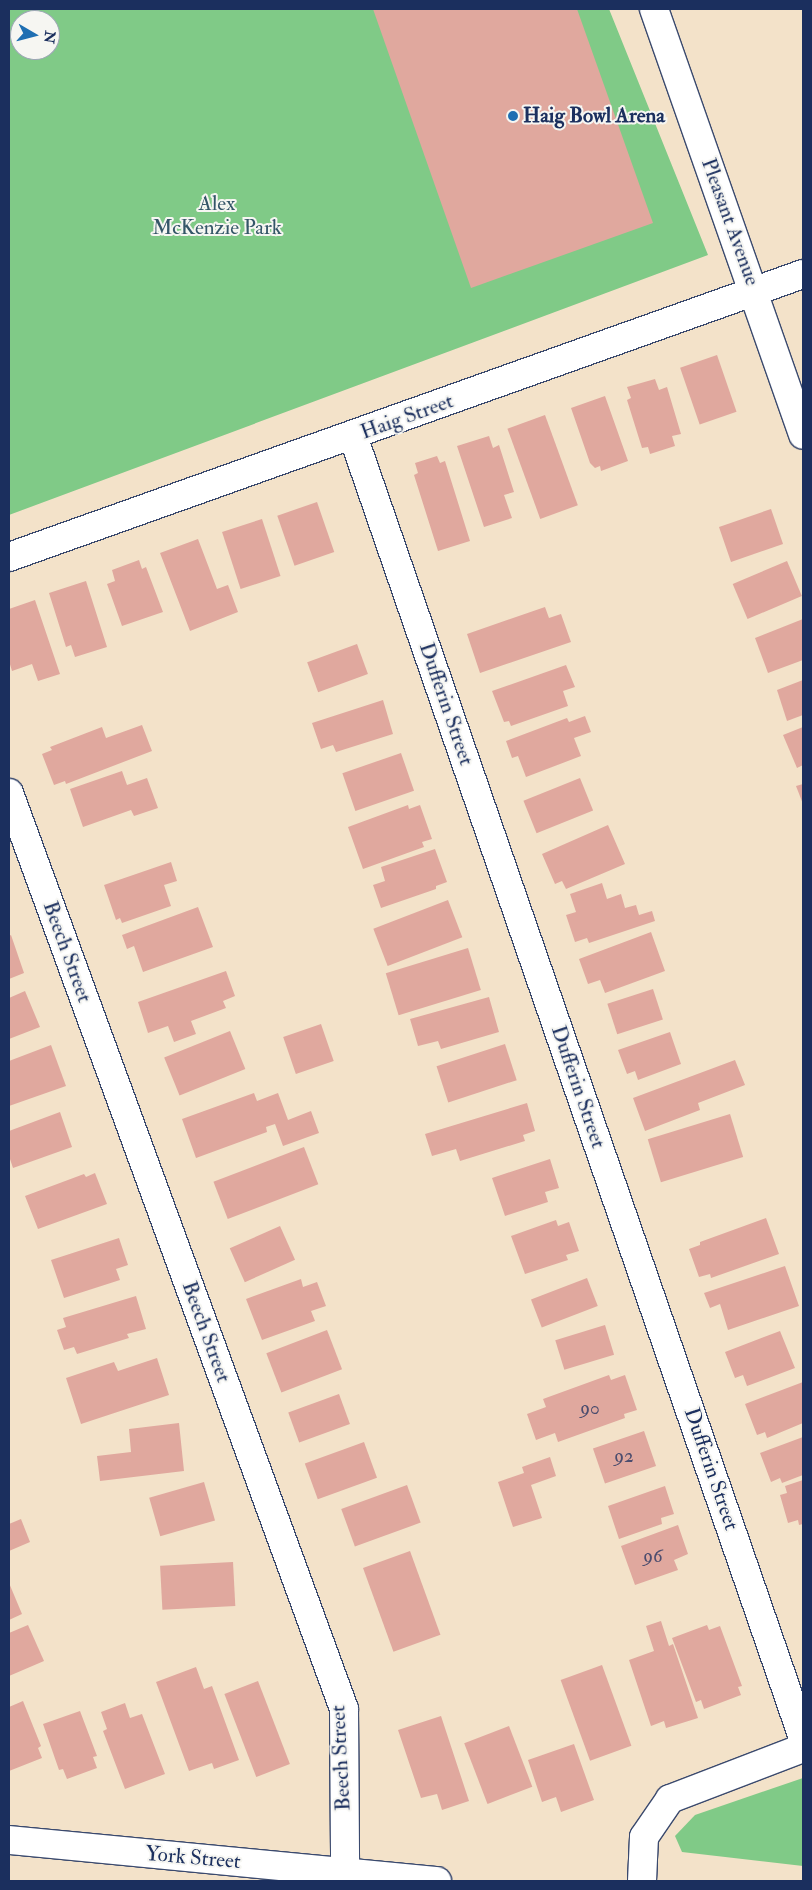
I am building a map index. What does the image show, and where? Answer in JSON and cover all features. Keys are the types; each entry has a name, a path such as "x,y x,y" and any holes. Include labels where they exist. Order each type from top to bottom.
{"street":[{"name":"Pleasant Avenue","path":"654,9 755,292 803,435"},
{"name":"Haig Street","path":"9,557 353,436 803,274"},
{"name":"Dufferin Street","path":"353,436 803,1738"},
{"name":"Beech Street","path":"9,793 344,1709 346,1877"},
{"path":"642,1881 644,1837 670,1799 803,1748"},
{"name":"York Street","path":"9,1840 346,1877 437,1881"}],"green space":[{"name":"Alex McKenzie Park","path":"9,9 609,9 708,255 9,515"},
{"path":"803,1778 803,1866 682,1852 675,1836 695,1815"}],"building":[{"name":"Haig Bowl Arena","path":"373,9 577,9 653,223 471,288"},
{"path":"717,355 737,412 700,424 680,368"},
{"path":"655,379 659,390 667,387 681,434 672,436 675,446 650,454 648,447 642,448 627,400 631,398 627,387"},
{"path":"605,396 628,461 601,471 600,466 595,468 590,463 571,408"},
{"path":"545,415 578,505 540,519 507,429"},
{"path":"489,436 493,448 499,445 514,492 504,495 512,518 484,527 457,446"},
{"path":"437,456 440,463 445,461 470,541 438,551 414,475 418,473 415,463"},
{"path":"317,502 334,552 295,566 277,516"},
{"path":"771,509 783,544 731,562 719,527"},
{"path":"262,519 281,576 241,589 222,532"},
{"path":"198,539 217,589 228,585 238,612 190,631 160,553"},
{"path":"139,560 142,569 146,567 163,612 122,626 107,584 115,581 112,570"},
{"path":"787,561 802,596 748,619 733,584"},
{"path":"86,581 107,647 75,657 71,645 66,647 49,593"},
{"path":"35,600 60,674 38,681 32,664 12,671 9,661 9,609"},
{"path":"545,607 549,618 561,614 571,642 480,673 467,634"},
{"path":"803,619 803,660 768,673 755,638"},
{"path":"357,644 368,674 318,692 307,662"},
{"path":"566,665 575,687 563,691 568,706 511,726 509,721 504,722 492,691"},
{"path":"803,680 803,715 787,721 777,690"},
{"path":"383,700 393,734 336,752 333,745 321,749 312,723"},
{"path":"585,716 591,732 574,738 581,756 526,777 518,756 512,758 506,741 567,718 569,722"},
{"path":"142,725 152,751 66,784 65,781 54,785 42,754 52,750 50,747 102,727 106,738"},
{"path":"803,727 803,765 797,768 783,735"},
{"path":"401,753 414,791 355,811 342,773"},
{"path":"122,771 127,785 147,778 158,808 134,816 131,810 83,827 70,789"},
{"path":"580,778 593,810 537,833 523,801"},
{"path":"803,784 803,804 796,786"},
{"path":"408,805 409,809 420,805 432,839 422,842 424,847 363,869 348,827"},
{"path":"608,825 625,864 566,889 562,881 555,884 542,854"},
{"path":"435,849 447,882 436,886 436,889 381,908 373,885 385,881 381,867"},
{"path":"171,862 177,881 164,885 171,906 122,923 120,918 116,920 104,885"},
{"path":"602,883 607,899 621,894 625,908 636,905 639,915 652,911 655,921 589,943 587,938 575,942 566,915 576,912 570,894"},
{"path":"448,900 462,937 388,966 373,929"},
{"path":"198,907 213,947 143,972 134,946 127,949 122,935"},
{"path":"651,932 665,971 605,993 600,980 588,984 579,959"},
{"path":"11,935 24,973 9,979 9,936"},
{"path":"468,948 481,990 399,1015 386,973"},
{"path":"226,971 235,996 223,1001 226,1008 191,1021 196,1034 174,1042 168,1026 148,1033 138,1002"},
{"path":"653,989 663,1019 617,1034 607,1004"},
{"path":"25,991 40,1027 9,1039 9,998"},
{"path":"489,997 499,1032 441,1049 438,1041 418,1046 410,1019"},
{"path":"321,1024 334,1061 296,1074 283,1037"},
{"path":"230,1031 245,1069 180,1096 164,1058"},
{"path":"670,1032 681,1064 638,1080 635,1071 627,1074 618,1050"},
{"path":"505,1044 517,1080 448,1102 437,1066"},
{"path":"51,1045 66,1086 9,1106 9,1061"},
{"path":"735,1060 745,1085 698,1103 700,1110 645,1131 633,1098"},
{"path":"254,1093 257,1101 278,1093 288,1120 311,1111 319,1133 283,1146 275,1124 266,1127 267,1132 196,1158 182,1119"},
{"path":"527,1103 535,1131 523,1135 525,1141 460,1161 456,1149 432,1156 425,1134"},
{"path":"60,1112 72,1147 13,1168 9,1156 9,1131"},
{"path":"730,1114 743,1157 661,1182 648,1139"},
{"path":"304,1147 318,1184 228,1219 213,1182"},
{"path":"550,1159 559,1188 545,1192 548,1202 505,1216 492,1178"},
{"path":"95,1173 107,1204 38,1229 25,1196 84,1174 86,1177"},
{"path":"766,1218 779,1254 711,1278 710,1274 699,1277 689,1249 700,1245 700,1242"},
{"path":"556,1220 558,1226 569,1222 579,1251 566,1255 568,1260 525,1274 511,1236"},
{"path":"280,1226 295,1260 245,1282 230,1248"},
{"path":"119,1238 128,1265 116,1269 120,1280 64,1298 51,1260"},
{"path":"785,1266 799,1306 728,1330 720,1304 710,1308 704,1293"},
{"path":"587,1278 598,1306 542,1328 531,1300"},
{"path":"301,1279 303,1287 317,1282 326,1306 311,1311 315,1321 262,1340 246,1299"},
{"path":"136,1296 146,1329 127,1334 129,1338 77,1354 74,1347 64,1350 57,1330 66,1327 63,1318"},
{"path":"605,1325 614,1355 564,1370 555,1340"},
{"path":"327,1330 342,1369 281,1393 266,1353"},
{"path":"780,1331 795,1368 747,1386 743,1375 735,1378 725,1352"},
{"path":"157,1358 169,1395 81,1424 66,1378 114,1362 118,1371"},
{"path":"609,1375 611,1380 625,1375 637,1410 624,1414 625,1418 558,1442 555,1433 536,1440 527,1414 546,1407 543,1399"},
{"path":"803,1382 803,1423 767,1438 765,1432 757,1435 745,1404"},
{"path":"339,1394 350,1424 299,1443 288,1412"},
{"path":"179,1423 184,1471 100,1481 97,1456 131,1452 129,1429"},
{"path":"644,1431 656,1466 605,1484 593,1449"},
{"path":"803,1437 803,1475 782,1483 780,1478 771,1482 760,1453"},
{"path":"364,1442 377,1478 318,1499 305,1464"},
{"path":"550,1457 556,1476 531,1485 542,1518 513,1527 498,1482 524,1473 522,1467"},
{"path":"803,1480 803,1524 799,1525 798,1520 788,1523 780,1495 787,1493 785,1486"},
{"path":"204,1482 215,1520 160,1536 149,1498"},
{"path":"407,1485 421,1523 355,1547 341,1509"},
{"path":"665,1486 674,1514 661,1518 662,1524 619,1539 608,1506"},
{"path":"21,1519 30,1542 9,1551 9,1524"},
{"path":"678,1525 688,1554 674,1560 678,1570 635,1585 621,1546"},
{"path":"410,1551 440,1635 393,1652 363,1568"},
{"path":"233,1562 235,1606 162,1610 160,1566"},
{"path":"9,1583 22,1614 9,1620"},
{"path":"661,1621 669,1646 673,1644 698,1718 666,1728 664,1721 651,1726 629,1660 654,1651 646,1626"},
{"path":"28,1625 44,1661 9,1676 9,1633"},
{"path":"707,1625 709,1630 720,1626 742,1686 738,1687 741,1695 704,1709 701,1700 696,1702 672,1638"},
{"path":"602,1665 631,1746 590,1761 561,1680"},
{"path":"196,1667 204,1689 212,1686 239,1760 214,1769 212,1763 189,1771 156,1682"},
{"path":"258,1681 290,1764 256,1777 224,1694"},
{"path":"23,1701 41,1746 38,1748 42,1758 9,1771 9,1707"},
{"path":"125,1703 130,1718 142,1714 165,1774 125,1789 103,1731 107,1729 101,1712"},
{"path":"80,1711 97,1756 93,1757 97,1768 67,1779 63,1769 59,1770 43,1724"},
{"path":"441,1716 469,1801 442,1810 437,1794 421,1798 398,1730"},
{"path":"509,1726 532,1787 487,1804 464,1743"},
{"path":"574,1744 594,1800 561,1812 556,1797 542,1802 528,1760"}],"place":[{"name":"Haig Bowl Arena","path":"513,116"}]}
